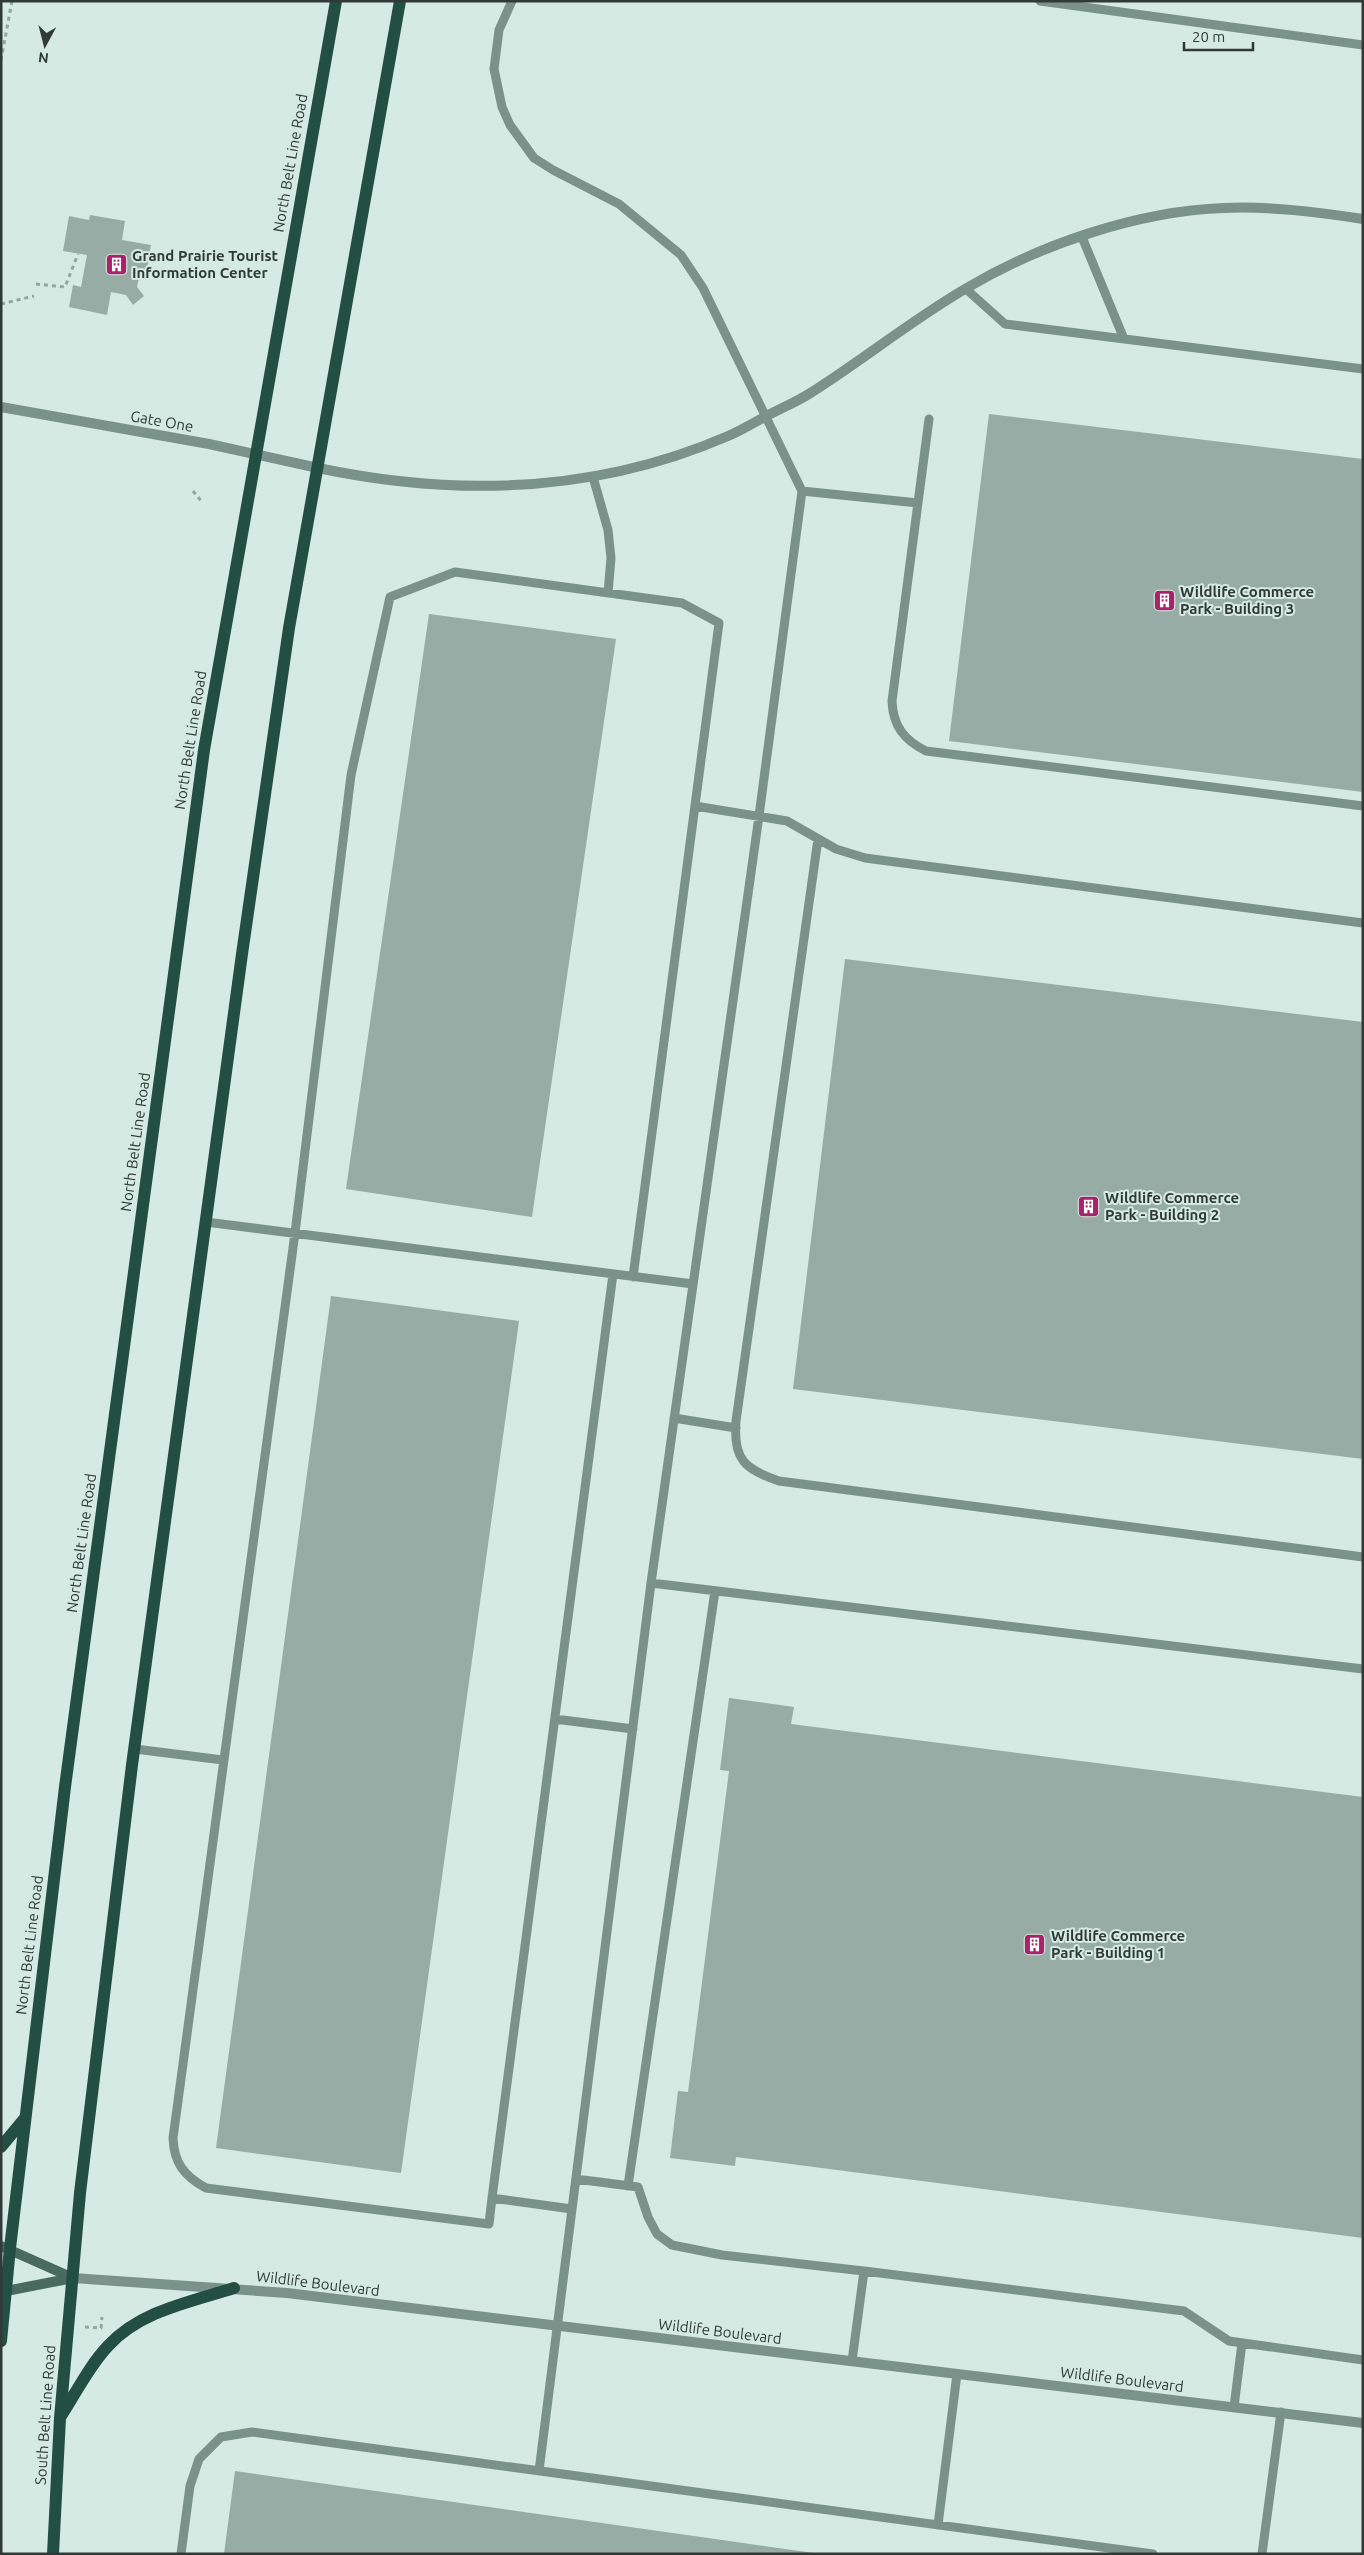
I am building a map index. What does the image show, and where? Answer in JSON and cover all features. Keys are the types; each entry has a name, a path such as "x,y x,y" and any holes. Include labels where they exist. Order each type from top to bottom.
{"main road":[{"name":"North Belt Line Road","path":"3,2292 6,2247 25,2118 65,1786 204,750 336,1"},
{"path":"73,2278 80,2193 135,1750 274,728 289,628 400,1"},
{"path":"1,2147 25,2118"},
{"path":"6,2247 73,2278"},
{"path":"1,2341 3,2292 73,2278"},
{"name":"South Belt Line Road","path":"53,2554 60,2418 73,2278"},
{"path":"60,2418 107,2347 130,2326 156,2313 234,2288"}],"street":[{"name":"Gate One","path":"1,407 256,454 375,480 472,487 547,484 645,466 731,435 810,394 966,288 1036,253 1082,237 1152,216 1224,208 1304,210 1363,219"},
{"name":"Wildlife Boulevard","path":"73,2278 234,2288 1281,2412 1363,2424"}],"lane":[{"path":"512,1 499,30 494,69 502,108 510,125 534,158 553,170 619,204 681,255 703,288 764,417 802,491 759,816 651,1584 539,2471"},
{"path":"1040,1 1363,45"},
{"path":"1082,237 1124,339"},
{"path":"966,288 1006,324 1363,369"},
{"path":"929,418 892,700 896,724 902,735 926,751 1363,806"},
{"path":"593,477 608,530 611,558 608,593"},
{"path":"802,491 918,503"},
{"path":"613,1274 489,2224 206,2188 193,2181 182,2169 173,2154 173,2138 295,1233 351,775 390,597 455,572 682,603 719,623 633,1277"},
{"path":"695,806 787,821 836,849 865,858 1363,923"},
{"path":"818,839 736,1428 735,1444 741,1460 755,1473 779,1482 1363,1557"},
{"path":"206,1222 693,1284"},
{"path":"674,1418 736,1428"},
{"path":"651,1584 1363,1669"},
{"path":"628,2186 715,1591"},
{"path":"555,1719 633,1729"},
{"path":"135,1750 223,1760"},
{"path":"576,2179 638,2187 648,2217 658,2234 672,2245 722,2255 1184,2311 1212,2332 1229,2341 1363,2360"},
{"path":"492,2198 572,2208"},
{"path":"852,2361 864,2271"},
{"path":"1234,2407 1242,2343"},
{"path":"938,2525 957,2374"},
{"path":"1262,2554 1281,2412"},
{"path":"181,2554 190,2486 199,2459 221,2437 252,2432 1153,2554"}],"path":[{"path":"1,60 12,1"},
{"path":"36,284 65,288 78,254"},
{"path":"1,304 34,296"},
{"path":"193,491 202,502"},
{"path":"85,2327 101,2328 102,2317"}],"building":[{"name":"Grand Prairie Tourist Information Center","path":"90,215 125,221 122,240 151,245 146,275 140,273 137,287 144,296 133,305 126,295 111,292 107,315 69,307 73,285 81,287 87,255 63,251 69,216 89,220"},
{"name":"Wildlife Commerce Park - Building 3","path":"989,414 1363,459 1363,792 949,741"},
{"path":"429,614 616,639 532,1217 346,1189"},
{"name":"Wildlife Commerce Park - Building 2","path":"845,959 1363,1022 1363,1459 793,1389"},
{"path":"331,1296 519,1321 401,2173 216,2148"},
{"name":"Wildlife Commerce Park - Building 1","path":"729,1698 794,1707 791,1724 1363,1797 1363,2238 736,2157 735,2166 670,2158 678,2091 688,2092 729,1771 720,1770"},
{"path":"235,2471 814,2553 814,2554 224,2554"}],"place":[{"name":"Grand Prairie Tourist Information Center","path":"116,264"},
{"name":"Wildlife Commerce Park - Building 3","path":"1164,600"},
{"name":"Wildlife Commerce Park - Building 2","path":"1089,1206"},
{"name":"Wildlife Commerce Park - Building 1","path":"1035,1944"}]}
